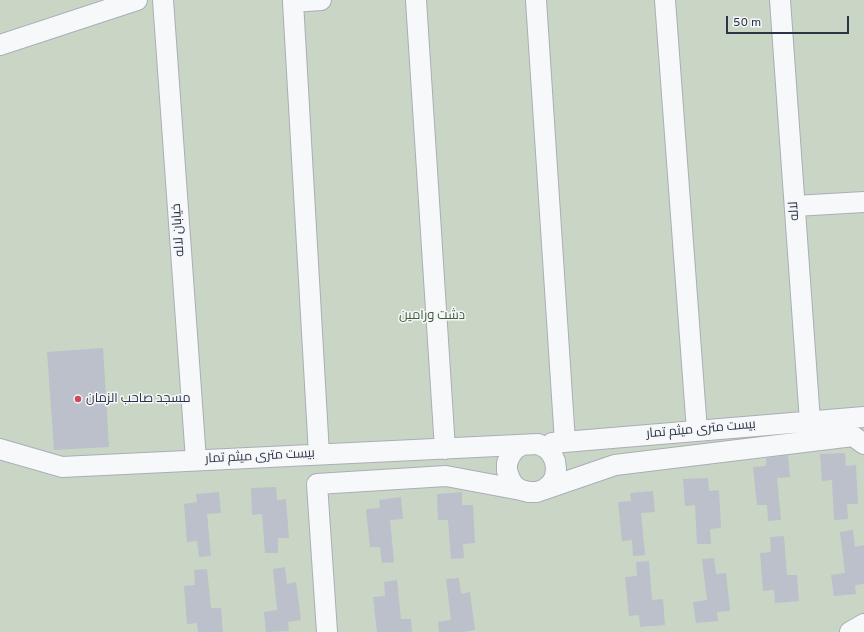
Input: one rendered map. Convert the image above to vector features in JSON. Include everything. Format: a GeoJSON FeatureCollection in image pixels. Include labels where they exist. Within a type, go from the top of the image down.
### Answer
{"type":"FeatureCollection","features":[{"type":"Feature","properties":{"kind":"street"},"geometry":{"type":"LineString","coordinates":[[0,45],[137,0]]}},
{"type":"Feature","properties":{"kind":"street","name":"خیابان لاله"},"geometry":{"type":"LineString","coordinates":[[162,0],[196,460]]}},
{"type":"Feature","properties":{"kind":"street"},"geometry":{"type":"LineString","coordinates":[[320,454],[293,2],[321,0]]}},
{"type":"Feature","properties":{"kind":"street"},"geometry":{"type":"LineString","coordinates":[[416,0],[445,449]]}},
{"type":"Feature","properties":{"kind":"street"},"geometry":{"type":"LineString","coordinates":[[536,0],[565,442]]}},
{"type":"Feature","properties":{"kind":"street"},"geometry":{"type":"LineString","coordinates":[[665,0],[697,431]]}},
{"type":"Feature","properties":{"kind":"street","name":"لاله"},"geometry":{"type":"LineString","coordinates":[[780,0],[810,421]]}},
{"type":"Feature","properties":{"kind":"street"},"geometry":{"type":"LineString","coordinates":[[795,206],[864,202]]}},
{"type":"Feature","properties":{"kind":"street","name":"بیست متری میثم تمار"},"geometry":{"type":"LineString","coordinates":[[0,449],[62,466],[445,449],[565,442],[864,416]]}},
{"type":"Feature","properties":{"kind":"street"},"geometry":{"type":"LineString","coordinates":[[327,632],[317,484],[446,476],[529,492],[537,492],[615,466],[853,436],[864,444]]}},
{"type":"Feature","properties":{"kind":"street"},"geometry":{"type":"LineString","coordinates":[[521,490],[514,486],[510,479],[507,471],[507,463],[513,452],[530,444],[546,448],[551,453],[555,461],[556,468],[553,480],[544,489]]}},
{"type":"Feature","properties":{"kind":"street"},"geometry":{"type":"LineString","coordinates":[[850,632],[864,624]]}},
{"type":"Feature","properties":{"kind":"green space","name":"دشت ورامین"},"geometry":{"type":"Polygon","coordinates":[[[0,0],[864,0],[864,632],[0,632],[0,0]]]}},
{"type":"Feature","properties":{"kind":"building","name":"مسجد صاحب الزمان"},"geometry":{"type":"Polygon","coordinates":[[[103,348],[109,447],[54,450],[47,352],[103,348]]]}},
{"type":"Feature","properties":{"kind":"building"},"geometry":{"type":"Polygon","coordinates":[[[845,453],[846,466],[856,465],[858,504],[847,504],[848,519],[834,520],[832,480],[822,481],[820,454],[845,453]]]}},
{"type":"Feature","properties":{"kind":"building"},"geometry":{"type":"Polygon","coordinates":[[[788,455],[790,477],[777,478],[781,520],[768,521],[767,505],[757,505],[753,467],[766,466],[766,458],[788,455]]]}},
{"type":"Feature","properties":{"kind":"building"},"geometry":{"type":"Polygon","coordinates":[[[708,478],[709,491],[719,490],[721,528],[710,529],[711,544],[697,544],[695,505],[685,506],[683,479],[708,478]]]}},
{"type":"Feature","properties":{"kind":"building"},"geometry":{"type":"Polygon","coordinates":[[[276,487],[277,500],[286,499],[289,538],[278,538],[278,553],[265,553],[262,514],[252,515],[251,488],[276,487]]]}},
{"type":"Feature","properties":{"kind":"building"},"geometry":{"type":"Polygon","coordinates":[[[653,491],[655,512],[641,513],[645,555],[633,556],[632,540],[622,541],[618,502],[631,501],[630,493],[653,491]]]}},
{"type":"Feature","properties":{"kind":"building"},"geometry":{"type":"Polygon","coordinates":[[[219,492],[221,513],[207,514],[211,556],[199,557],[197,541],[187,542],[184,504],[197,502],[196,494],[219,492]]]}},
{"type":"Feature","properties":{"kind":"building"},"geometry":{"type":"Polygon","coordinates":[[[462,492],[462,505],[473,505],[475,543],[463,544],[464,558],[451,559],[448,520],[438,520],[437,494],[462,492]]]}},
{"type":"Feature","properties":{"kind":"building"},"geometry":{"type":"Polygon","coordinates":[[[401,497],[403,519],[390,520],[394,562],[382,563],[380,547],[370,547],[366,509],[380,508],[379,500],[401,497]]]}},
{"type":"Feature","properties":{"kind":"building"},"geometry":{"type":"Polygon","coordinates":[[[853,530],[855,547],[864,545],[864,584],[855,585],[856,594],[834,596],[831,575],[845,573],[840,532],[853,530]]]}},
{"type":"Feature","properties":{"kind":"building"},"geometry":{"type":"Polygon","coordinates":[[[784,536],[787,575],[797,575],[799,601],[775,603],[774,590],[763,591],[760,553],[771,552],[770,537],[784,536]]]}},
{"type":"Feature","properties":{"kind":"building"},"geometry":{"type":"Polygon","coordinates":[[[714,558],[716,574],[726,573],[730,611],[717,612],[718,621],[696,623],[693,602],[707,600],[702,559],[714,558]]]}},
{"type":"Feature","properties":{"kind":"building"},"geometry":{"type":"Polygon","coordinates":[[[649,561],[652,600],[663,599],[665,625],[640,627],[639,615],[629,616],[625,577],[637,576],[636,562],[649,561]]]}},
{"type":"Feature","properties":{"kind":"building"},"geometry":{"type":"Polygon","coordinates":[[[285,567],[287,584],[296,582],[301,620],[288,622],[289,631],[266,632],[264,612],[277,610],[273,569],[285,567]]]}},
{"type":"Feature","properties":{"kind":"building"},"geometry":{"type":"Polygon","coordinates":[[[207,569],[211,608],[221,608],[223,632],[198,632],[197,623],[187,624],[184,586],[195,585],[194,570],[207,569]]]}},
{"type":"Feature","properties":{"kind":"building"},"geometry":{"type":"Polygon","coordinates":[[[459,578],[461,594],[470,592],[475,630],[463,632],[439,632],[438,622],[451,620],[446,579],[459,578]]]}},
{"type":"Feature","properties":{"kind":"building"},"geometry":{"type":"Polygon","coordinates":[[[397,580],[401,619],[411,619],[412,632],[377,632],[373,597],[385,596],[384,582],[397,580]]]}},
{"type":"Feature","properties":{"kind":"place","name":"مسجد صاحب الزمان"},"geometry":{"type":"Point","coordinates":[78,399]}}]}
